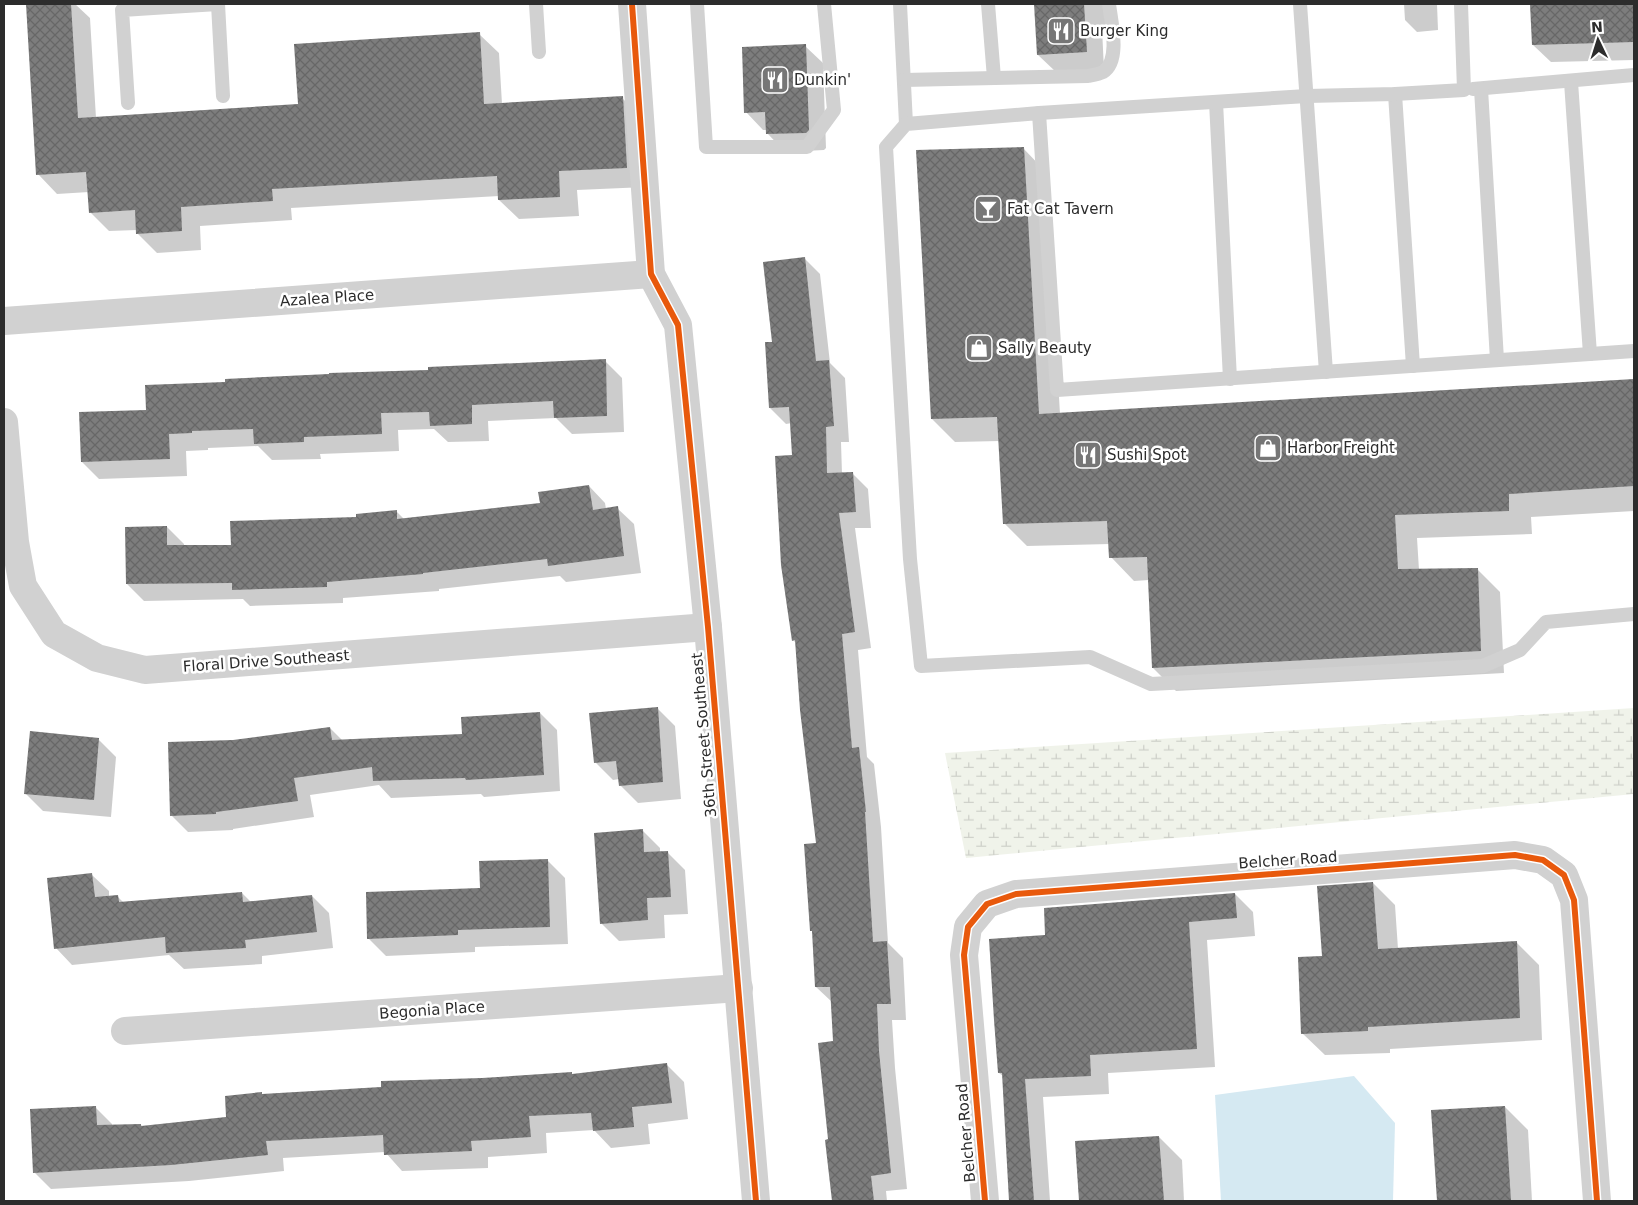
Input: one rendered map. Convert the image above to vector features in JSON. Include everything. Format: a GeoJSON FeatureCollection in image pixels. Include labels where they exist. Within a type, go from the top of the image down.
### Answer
{"type":"FeatureCollection","features":[{"type":"Feature","properties":{"kind":"street"},"geometry":{"type":"LineString","coordinates":[[632,4],[651,274]]}},
{"type":"Feature","properties":{"kind":"street","name":"Azalea Place"},"geometry":{"type":"LineString","coordinates":[[4,322],[651,274]]}},
{"type":"Feature","properties":{"kind":"street","name":"36th Street Southeast"},"geometry":{"type":"LineString","coordinates":[[651,274],[678,325],[708,627],[756,1201]]}},
{"type":"Feature","properties":{"kind":"street","name":"Floral Drive Southeast"},"geometry":{"type":"LineString","coordinates":[[4,422],[15,542],[23,586],[54,634],[98,658],[145,670],[708,627]]}},
{"type":"Feature","properties":{"kind":"street","name":"Belcher Road"},"geometry":{"type":"LineString","coordinates":[[984,1201],[964,955],[968,927],[987,904],[1016,894],[1515,855],[1543,860],[1564,875],[1574,900],[1597,1201]]}},
{"type":"Feature","properties":{"kind":"street","name":"Begonia Place"},"geometry":{"type":"LineString","coordinates":[[125,1031],[739,988]]}},
{"type":"Feature","properties":{"kind":"lane"},"geometry":{"type":"LineString","coordinates":[[128,103],[122,10],[169,5],[220,4],[223,96]]}},
{"type":"Feature","properties":{"kind":"lane"},"geometry":{"type":"LineString","coordinates":[[536,4],[539,52]]}},
{"type":"Feature","properties":{"kind":"lane"},"geometry":{"type":"LineString","coordinates":[[697,4],[706,147],[807,147],[834,110],[824,4]]}},
{"type":"Feature","properties":{"kind":"lane"},"geometry":{"type":"LineString","coordinates":[[900,4],[906,124],[886,147],[910,559],[922,666],[1090,657],[1151,684],[1483,666],[1520,650],[1546,622],[1634,614]]}},
{"type":"Feature","properties":{"kind":"lane"},"geometry":{"type":"LineString","coordinates":[[988,4],[994,78]]}},
{"type":"Feature","properties":{"kind":"lane"},"geometry":{"type":"LineString","coordinates":[[904,80],[1088,76],[1104,71],[1112,58],[1114,48],[1109,4]]}},
{"type":"Feature","properties":{"kind":"lane"},"geometry":{"type":"LineString","coordinates":[[1300,4],[1326,372]]}},
{"type":"Feature","properties":{"kind":"lane"},"geometry":{"type":"LineString","coordinates":[[1461,4],[1464,90]]}},
{"type":"Feature","properties":{"kind":"lane"},"geometry":{"type":"LineString","coordinates":[[906,124],[1039,113],[1307,96],[1481,89],[1634,75]]}},
{"type":"Feature","properties":{"kind":"lane"},"geometry":{"type":"LineString","coordinates":[[1571,82],[1590,354]]}},
{"type":"Feature","properties":{"kind":"lane"},"geometry":{"type":"LineString","coordinates":[[1481,89],[1497,360]]}},
{"type":"Feature","properties":{"kind":"lane"},"geometry":{"type":"LineString","coordinates":[[1394,94],[1413,366]]}},
{"type":"Feature","properties":{"kind":"lane"},"geometry":{"type":"LineString","coordinates":[[1216,102],[1230,379]]}},
{"type":"Feature","properties":{"kind":"lane"},"geometry":{"type":"LineString","coordinates":[[1039,113],[1057,390],[1634,351]]}},
{"type":"Feature","properties":{"kind":"green space"},"geometry":{"type":"Polygon","coordinates":[[[1634,708],[1634,794],[966,858],[945,753],[1634,708]]]}},
{"type":"Feature","properties":{"kind":"water"},"geometry":{"type":"Polygon","coordinates":[[[1354,1076],[1395,1123],[1393,1201],[1221,1201],[1215,1095],[1354,1076]]]}},
{"type":"Feature","properties":{"kind":"building"},"geometry":{"type":"Polygon","coordinates":[[[26,4],[71,4],[78,118],[298,104],[294,44],[480,32],[484,104],[623,96],[627,168],[559,171],[560,197],[498,200],[497,176],[272,189],[273,201],[181,207],[182,231],[136,234],[135,210],[89,213],[86,172],[36,175],[26,4]]]}},
{"type":"Feature","properties":{"kind":"building","name":"Burger King"},"geometry":{"type":"Polygon","coordinates":[[[1034,4],[1084,4],[1087,52],[1037,55],[1034,4]]]}},
{"type":"Feature","properties":{"kind":"building"},"geometry":{"type":"Polygon","coordinates":[[[1530,4],[1634,4],[1634,42],[1532,45],[1530,4]]]}},
{"type":"Feature","properties":{"kind":"building","name":"Dunkin'"},"geometry":{"type":"Polygon","coordinates":[[[806,44],[809,130],[806,133],[766,134],[765,112],[744,113],[742,47],[806,44]]]}},
{"type":"Feature","properties":{"kind":"building"},"geometry":{"type":"Polygon","coordinates":[[[1024,147],[1039,414],[1634,379],[1634,486],[1509,494],[1509,511],[1395,515],[1398,569],[1478,568],[1481,651],[1152,668],[1147,557],[1109,558],[1107,521],[1003,524],[997,417],[931,419],[916,150],[1024,147]]]}},
{"type":"Feature","properties":{"kind":"building"},"geometry":{"type":"Polygon","coordinates":[[[805,257],[816,361],[829,360],[834,426],[826,427],[827,473],[853,472],[856,512],[839,513],[855,632],[842,634],[852,748],[859,747],[866,812],[873,942],[887,941],[891,1004],[877,1004],[879,1051],[891,1173],[871,1176],[874,1201],[832,1201],[825,1140],[828,1139],[818,1043],[833,1041],[830,987],[815,987],[804,844],[816,843],[800,710],[795,640],[792,641],[781,565],[775,456],[792,455],[789,407],[769,408],[765,342],[772,342],[763,262],[805,257]]]}},
{"type":"Feature","properties":{"kind":"building"},"geometry":{"type":"Polygon","coordinates":[[[606,359],[607,416],[554,418],[553,401],[472,405],[472,424],[430,426],[429,412],[381,413],[382,434],[304,437],[304,442],[254,444],[253,429],[192,431],[192,433],[169,434],[170,459],[81,462],[79,412],[146,410],[145,385],[225,382],[225,379],[329,373],[428,370],[428,367],[606,359]]]}},
{"type":"Feature","properties":{"kind":"building"},"geometry":{"type":"Polygon","coordinates":[[[589,485],[593,510],[618,506],[624,556],[548,566],[547,559],[423,574],[327,582],[327,587],[232,590],[232,583],[126,584],[125,527],[167,526],[167,545],[231,545],[230,521],[356,517],[356,514],[397,510],[397,519],[540,503],[538,492],[589,485]]]}},
{"type":"Feature","properties":{"kind":"building"},"geometry":{"type":"Polygon","coordinates":[[[658,707],[663,782],[619,786],[616,761],[594,763],[589,713],[658,707]]]}},
{"type":"Feature","properties":{"kind":"building"},"geometry":{"type":"Polygon","coordinates":[[[540,712],[544,775],[466,780],[465,778],[373,781],[372,767],[294,778],[298,801],[216,812],[216,814],[170,816],[168,742],[233,740],[330,727],[332,740],[462,734],[461,717],[540,712]]]}},
{"type":"Feature","properties":{"kind":"building"},"geometry":{"type":"Polygon","coordinates":[[[30,731],[99,738],[94,800],[24,794],[30,731]]]}},
{"type":"Feature","properties":{"kind":"building"},"geometry":{"type":"Polygon","coordinates":[[[643,829],[644,852],[668,851],[671,897],[647,898],[648,920],[600,924],[594,833],[643,829]]]}},
{"type":"Feature","properties":{"kind":"building"},"geometry":{"type":"Polygon","coordinates":[[[548,859],[550,927],[458,930],[458,935],[367,939],[366,892],[480,888],[479,861],[548,859]]]}},
{"type":"Feature","properties":{"kind":"building"},"geometry":{"type":"Polygon","coordinates":[[[92,873],[95,897],[118,895],[119,902],[242,892],[243,902],[312,895],[317,932],[245,940],[246,948],[166,953],[165,937],[54,949],[47,878],[92,873]]]}},
{"type":"Feature","properties":{"kind":"building"},"geometry":{"type":"Polygon","coordinates":[[[1373,882],[1378,949],[1517,941],[1520,1018],[1368,1027],[1368,1031],[1301,1034],[1298,957],[1322,956],[1317,886],[1373,882]]]}},
{"type":"Feature","properties":{"kind":"building"},"geometry":{"type":"Polygon","coordinates":[[[1235,893],[1237,918],[1189,922],[1197,1049],[1090,1055],[1091,1076],[1025,1079],[1034,1201],[1009,1201],[1002,1073],[998,1073],[989,939],[1045,935],[1044,908],[1235,893]]]}},
{"type":"Feature","properties":{"kind":"building"},"geometry":{"type":"Polygon","coordinates":[[[667,1063],[672,1103],[632,1107],[634,1127],[593,1131],[591,1113],[529,1116],[531,1137],[471,1141],[472,1151],[384,1155],[383,1135],[266,1141],[268,1155],[171,1165],[33,1173],[30,1109],[96,1106],[97,1125],[141,1124],[141,1126],[226,1117],[225,1096],[262,1092],[262,1094],[381,1087],[381,1081],[482,1078],[572,1072],[572,1074],[667,1063]]]}},
{"type":"Feature","properties":{"kind":"building"},"geometry":{"type":"Polygon","coordinates":[[[1505,1106],[1511,1201],[1437,1201],[1431,1110],[1505,1106]]]}},
{"type":"Feature","properties":{"kind":"building"},"geometry":{"type":"Polygon","coordinates":[[[1159,1136],[1164,1201],[1079,1201],[1075,1141],[1159,1136]]]}},
{"type":"Feature","properties":{"kind":"cycle path"},"geometry":{"type":"LineString","coordinates":[[632,4],[651,274],[678,325],[708,627],[756,1201]]}},
{"type":"Feature","properties":{"kind":"cycle path"},"geometry":{"type":"LineString","coordinates":[[985,1201],[964,955],[968,927],[987,904],[1016,894],[1515,855],[1543,860],[1564,875],[1574,900],[1597,1201]]}},
{"type":"Feature","properties":{"kind":"place","name":"Burger King"},"geometry":{"type":"Point","coordinates":[1061,31]}},
{"type":"Feature","properties":{"kind":"place","name":"Dunkin'"},"geometry":{"type":"Point","coordinates":[775,80]}},
{"type":"Feature","properties":{"kind":"place","name":"Fat Cat Tavern"},"geometry":{"type":"Point","coordinates":[988,209]}},
{"type":"Feature","properties":{"kind":"place","name":"Sally Beauty"},"geometry":{"type":"Point","coordinates":[979,348]}},
{"type":"Feature","properties":{"kind":"place","name":"Harbor Freight"},"geometry":{"type":"Point","coordinates":[1268,448]}},
{"type":"Feature","properties":{"kind":"place","name":"Sushi Spot"},"geometry":{"type":"Point","coordinates":[1088,455]}}]}
